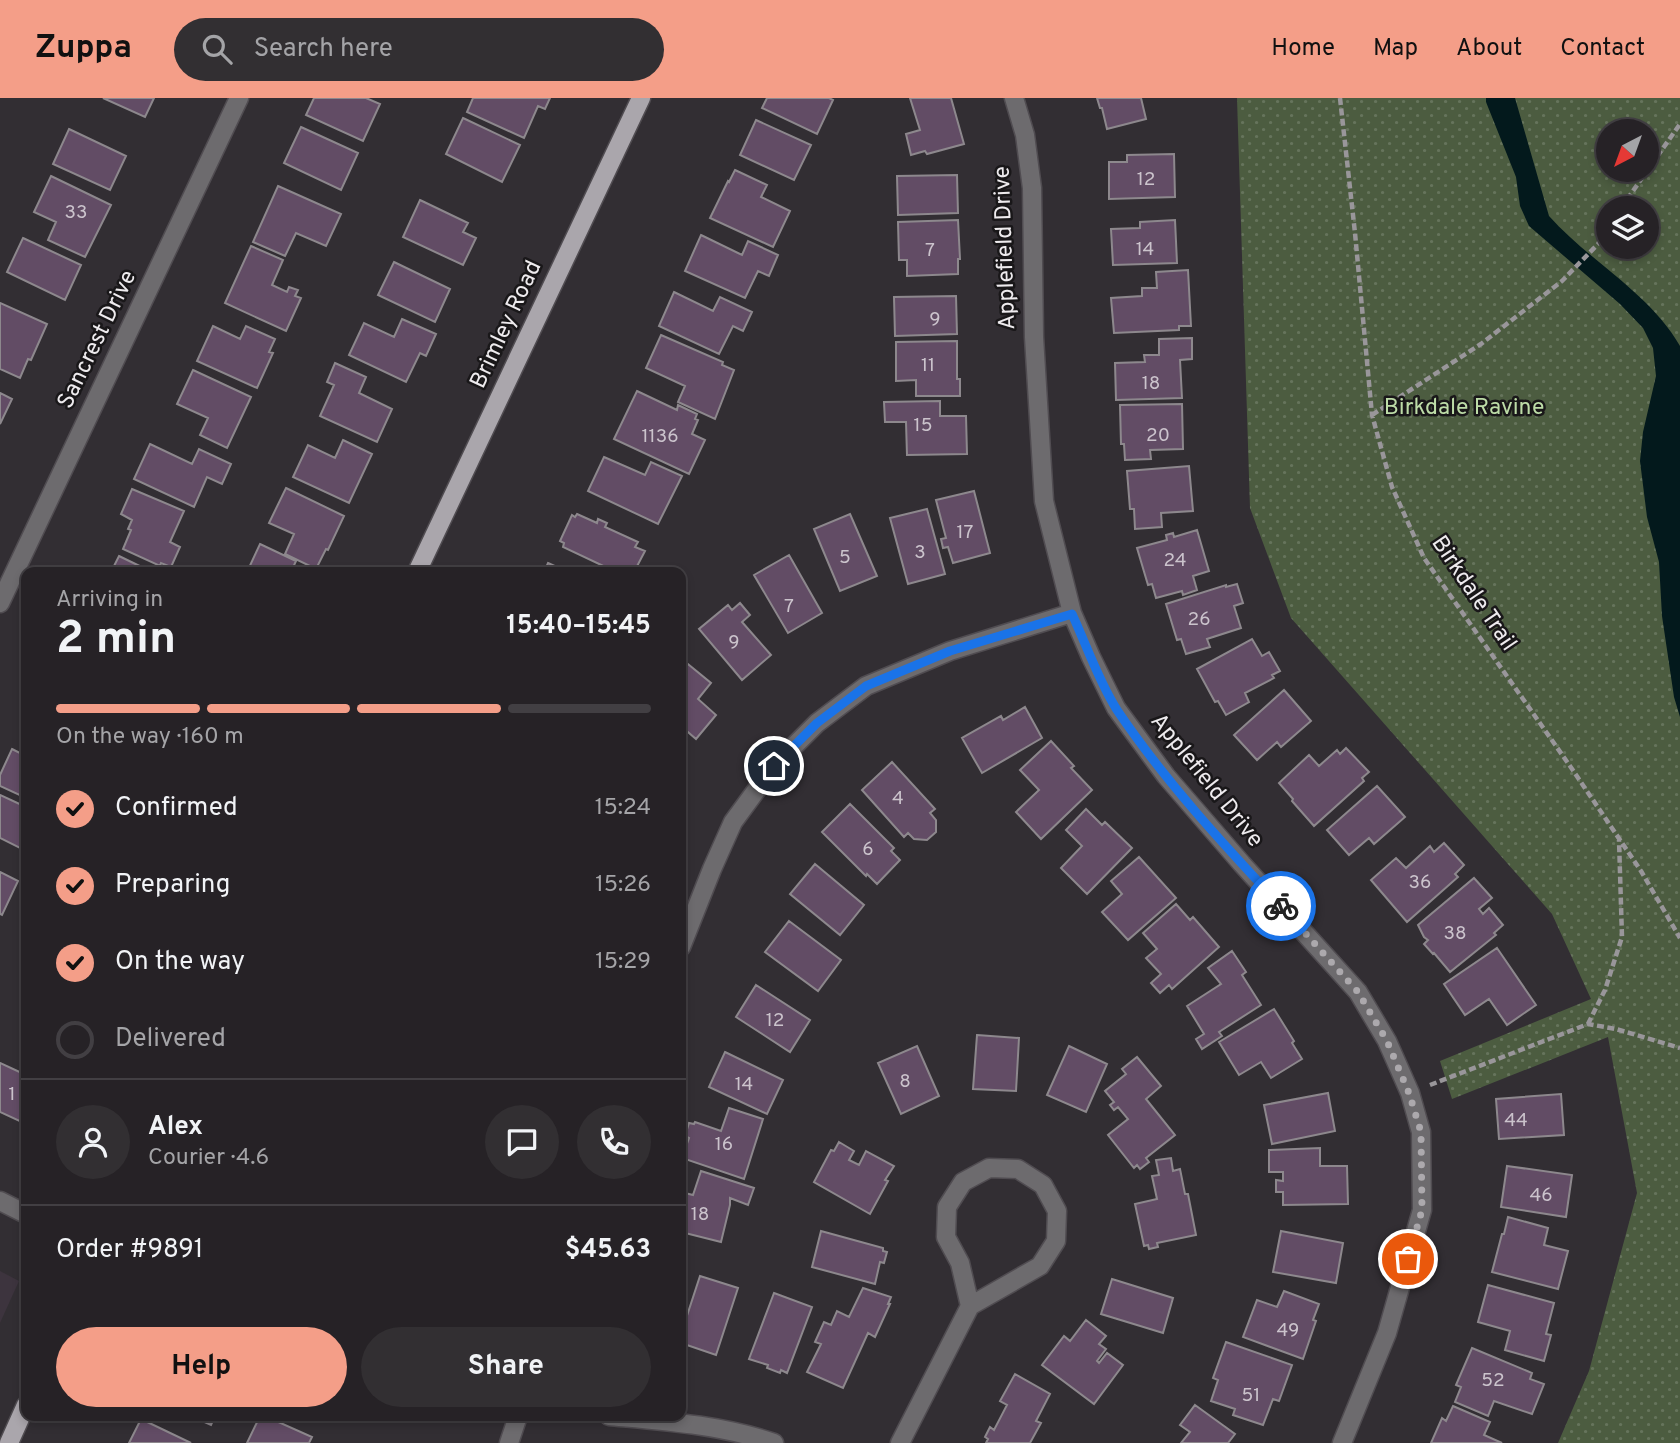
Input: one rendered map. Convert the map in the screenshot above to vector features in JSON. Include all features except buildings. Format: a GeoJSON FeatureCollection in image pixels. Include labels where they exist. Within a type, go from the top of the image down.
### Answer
{"type":"FeatureCollection","features":[{"type":"Feature","properties":{"kind":"main road","name":"Brimley Road"},"geometry":{"type":"LineString","coordinates":[[419,567],[641,98]]}},
{"type":"Feature","properties":{"kind":"main road"},"geometry":{"type":"LineString","coordinates":[[9,1443],[21,1416]]}},
{"type":"Feature","properties":{"kind":"street","name":"Sancrest Drive"},"geometry":{"type":"LineString","coordinates":[[0,603],[239,98]]}},
{"type":"Feature","properties":{"kind":"street","name":"Applefield Drive"},"geometry":{"type":"LineString","coordinates":[[1014,98],[1025,135],[1032,188],[1034,337],[1044,501],[1072,614],[1116,708],[1166,776],[1358,992],[1387,1041],[1409,1093],[1421,1132],[1422,1210],[1387,1333],[1342,1443]]}},
{"type":"Feature","properties":{"kind":"street"},"geometry":{"type":"LineString","coordinates":[[686,934],[733,822],[774,766],[817,723],[866,686],[950,651],[1072,614]]}},
{"type":"Feature","properties":{"kind":"street"},"geometry":{"type":"LineString","coordinates":[[900,1443],[970,1306],[1040,1266],[1056,1241],[1057,1211],[1043,1185],[1018,1170],[989,1168],[963,1182],[947,1207],[946,1237],[960,1263],[970,1306]]}},
{"type":"Feature","properties":{"kind":"street"},"geometry":{"type":"LineString","coordinates":[[0,1201],[21,1212]]}},
{"type":"Feature","properties":{"kind":"street"},"geometry":{"type":"LineString","coordinates":[[509,1443],[516,1421]]}},
{"type":"Feature","properties":{"kind":"street"},"geometry":{"type":"LineString","coordinates":[[668,1421],[761,1438],[774,1443]]}},
{"type":"Feature","properties":{"kind":"path","name":"Birkdale Trail"},"geometry":{"type":"LineString","coordinates":[[1340,98],[1356,233],[1372,415],[1392,487],[1424,558],[1641,871],[1680,938]]}},
{"type":"Feature","properties":{"kind":"path"},"geometry":{"type":"LineString","coordinates":[[1629,196],[1680,124]]}},
{"type":"Feature","properties":{"kind":"path"},"geometry":{"type":"LineString","coordinates":[[1372,415],[1481,344],[1562,281],[1596,246]]}},
{"type":"Feature","properties":{"kind":"path"},"geometry":{"type":"LineString","coordinates":[[1588,1024],[1605,990],[1622,937],[1619,840]]}},
{"type":"Feature","properties":{"kind":"path"},"geometry":{"type":"LineString","coordinates":[[1409,1093],[1588,1024],[1616,1029],[1680,1048]]}},
{"type":"Feature","properties":{"kind":"shaded area"},"geometry":{"type":"Polygon","coordinates":[[[0,1271],[19,1281],[0,1323],[0,1271]]]}},
{"type":"Feature","properties":{"kind":"green space","name":"Birkdale Ravine"},"geometry":{"type":"Polygon","coordinates":[[[1237,98],[1680,98],[1680,1443],[1558,1443],[1589,1371],[1637,1193],[1608,1037],[1452,1099],[1440,1061],[1591,999],[1552,914],[1291,618],[1250,508],[1237,98]]]}},
{"type":"Feature","properties":{"kind":"water"},"geometry":{"type":"Polygon","coordinates":[[[1486,98],[1515,98],[1549,216],[1636,293],[1667,327],[1680,346],[1680,717],[1674,697],[1662,616],[1659,562],[1647,517],[1640,461],[1643,432],[1656,376],[1653,348],[1643,328],[1620,304],[1529,226],[1520,206],[1516,177],[1486,98]]]}},
{"type":"Feature","properties":{"kind":"way so far"},"geometry":{"type":"LineString","coordinates":[[1281,906],[1358,992],[1387,1041],[1409,1093],[1421,1132],[1422,1210],[1408,1259]]}},
{"type":"Feature","properties":{"kind":"route"},"geometry":{"type":"LineString","coordinates":[[774,766],[817,723],[866,686],[950,651],[1072,614],[1116,708],[1166,776],[1281,906]]}}]}
